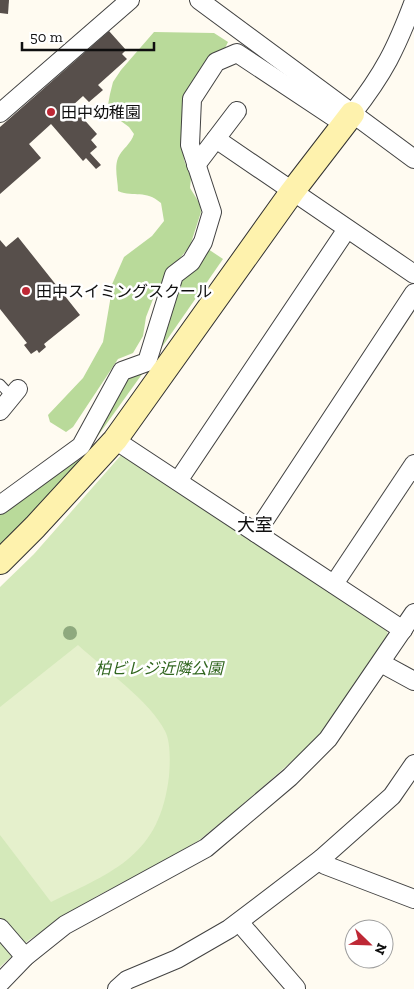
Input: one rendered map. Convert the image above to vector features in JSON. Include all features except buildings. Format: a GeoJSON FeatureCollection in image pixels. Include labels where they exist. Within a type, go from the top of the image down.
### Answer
{"type":"FeatureCollection","features":[{"type":"Feature","properties":{"kind":"street"},"geometry":{"type":"LineString","coordinates":[[0,113],[130,0]]}},
{"type":"Feature","properties":{"kind":"street"},"geometry":{"type":"LineString","coordinates":[[199,0],[348,119]]}},
{"type":"Feature","properties":{"kind":"street"},"geometry":{"type":"LineString","coordinates":[[0,505],[115,440],[155,367],[292,192],[389,63],[404,31],[414,1]]}},
{"type":"Feature","properties":{"kind":"street"},"geometry":{"type":"LineString","coordinates":[[155,367],[174,275],[191,262],[203,242],[212,212],[190,145],[192,99],[216,62],[238,54],[414,159]]}},
{"type":"Feature","properties":{"kind":"street"},"geometry":{"type":"LineString","coordinates":[[196,165],[237,111]]}},
{"type":"Feature","properties":{"kind":"street"},"geometry":{"type":"LineString","coordinates":[[216,139],[414,274]]}},
{"type":"Feature","properties":{"kind":"street"},"geometry":{"type":"LineString","coordinates":[[178,481],[347,229]]}},
{"type":"Feature","properties":{"kind":"street"},"geometry":{"type":"LineString","coordinates":[[256,533],[414,293]]}},
{"type":"Feature","properties":{"kind":"street"},"geometry":{"type":"LineString","coordinates":[[0,562],[89,453],[122,371],[155,367]]}},
{"type":"Feature","properties":{"kind":"street"},"geometry":{"type":"LineString","coordinates":[[0,411],[15,393]]}},
{"type":"Feature","properties":{"kind":"street"},"geometry":{"type":"LineString","coordinates":[[115,440],[403,630]]}},
{"type":"Feature","properties":{"kind":"street"},"geometry":{"type":"LineString","coordinates":[[334,584],[414,464]]}},
{"type":"Feature","properties":{"kind":"street"},"geometry":{"type":"LineString","coordinates":[[0,983],[25,957],[65,925],[206,848],[290,777],[328,739],[414,613]]}},
{"type":"Feature","properties":{"kind":"street"},"geometry":{"type":"LineString","coordinates":[[380,662],[414,682]]}},
{"type":"Feature","properties":{"kind":"street"},"geometry":{"type":"LineString","coordinates":[[117,989],[127,980],[177,959],[239,922],[321,859],[392,796],[414,764]]}},
{"type":"Feature","properties":{"kind":"street"},"geometry":{"type":"LineString","coordinates":[[321,859],[325,865],[414,899]]}},
{"type":"Feature","properties":{"kind":"street"},"geometry":{"type":"LineString","coordinates":[[239,922],[296,988],[294,989]]}},
{"type":"Feature","properties":{"kind":"street"},"geometry":{"type":"LineString","coordinates":[[0,928],[25,957]]}},
{"type":"Feature","properties":{"kind":"lane"},"geometry":{"type":"LineString","coordinates":[[0,384],[15,393]]}},
{"type":"Feature","properties":{"kind":"green space"},"geometry":{"type":"Polygon","coordinates":[[[154,32],[214,33],[228,42],[223,52],[185,101],[182,127],[184,160],[191,178],[190,188],[200,204],[201,212],[190,246],[166,275],[155,294],[146,317],[143,336],[133,353],[118,359],[73,427],[66,432],[50,422],[48,415],[83,378],[103,342],[110,301],[110,289],[124,257],[152,236],[164,221],[161,203],[155,199],[150,196],[118,191],[116,170],[118,158],[134,134],[129,127],[110,113],[108,105],[113,82],[154,32]]]}},
{"type":"Feature","properties":{"kind":"green space"},"geometry":{"type":"Polygon","coordinates":[[[205,247],[223,259],[155,357],[178,278],[205,247]]]}},
{"type":"Feature","properties":{"kind":"green space"},"geometry":{"type":"Polygon","coordinates":[[[145,370],[92,444],[125,374],[145,370]]]}},
{"type":"Feature","properties":{"kind":"green space","name":"柏ビレジ近隣公園"},"geometry":{"type":"Polygon","coordinates":[[[122,454],[387,630],[388,637],[341,708],[315,741],[234,812],[198,841],[148,870],[97,896],[29,940],[0,967],[0,587],[34,554],[122,454]]]}},
{"type":"Feature","properties":{"kind":"green space"},"geometry":{"type":"Polygon","coordinates":[[[73,457],[79,461],[61,485],[0,545],[0,509],[73,457]]]}},
{"type":"Feature","properties":{"kind":"green space"},"geometry":{"type":"Polygon","coordinates":[[[78,645],[138,697],[158,720],[165,731],[168,741],[169,776],[164,803],[156,825],[145,842],[131,857],[95,880],[51,902],[0,835],[0,707],[78,645]]]}},
{"type":"Feature","properties":{"kind":"place","name":"田中幼稚園"},"geometry":{"type":"Point","coordinates":[51,112]}},
{"type":"Feature","properties":{"kind":"place","name":"田中スイミングスクール"},"geometry":{"type":"Point","coordinates":[26,291]}},
{"type":"Feature","properties":{"kind":"district","name":"大室"},"geometry":{"type":"Point","coordinates":[255,525]}}]}
